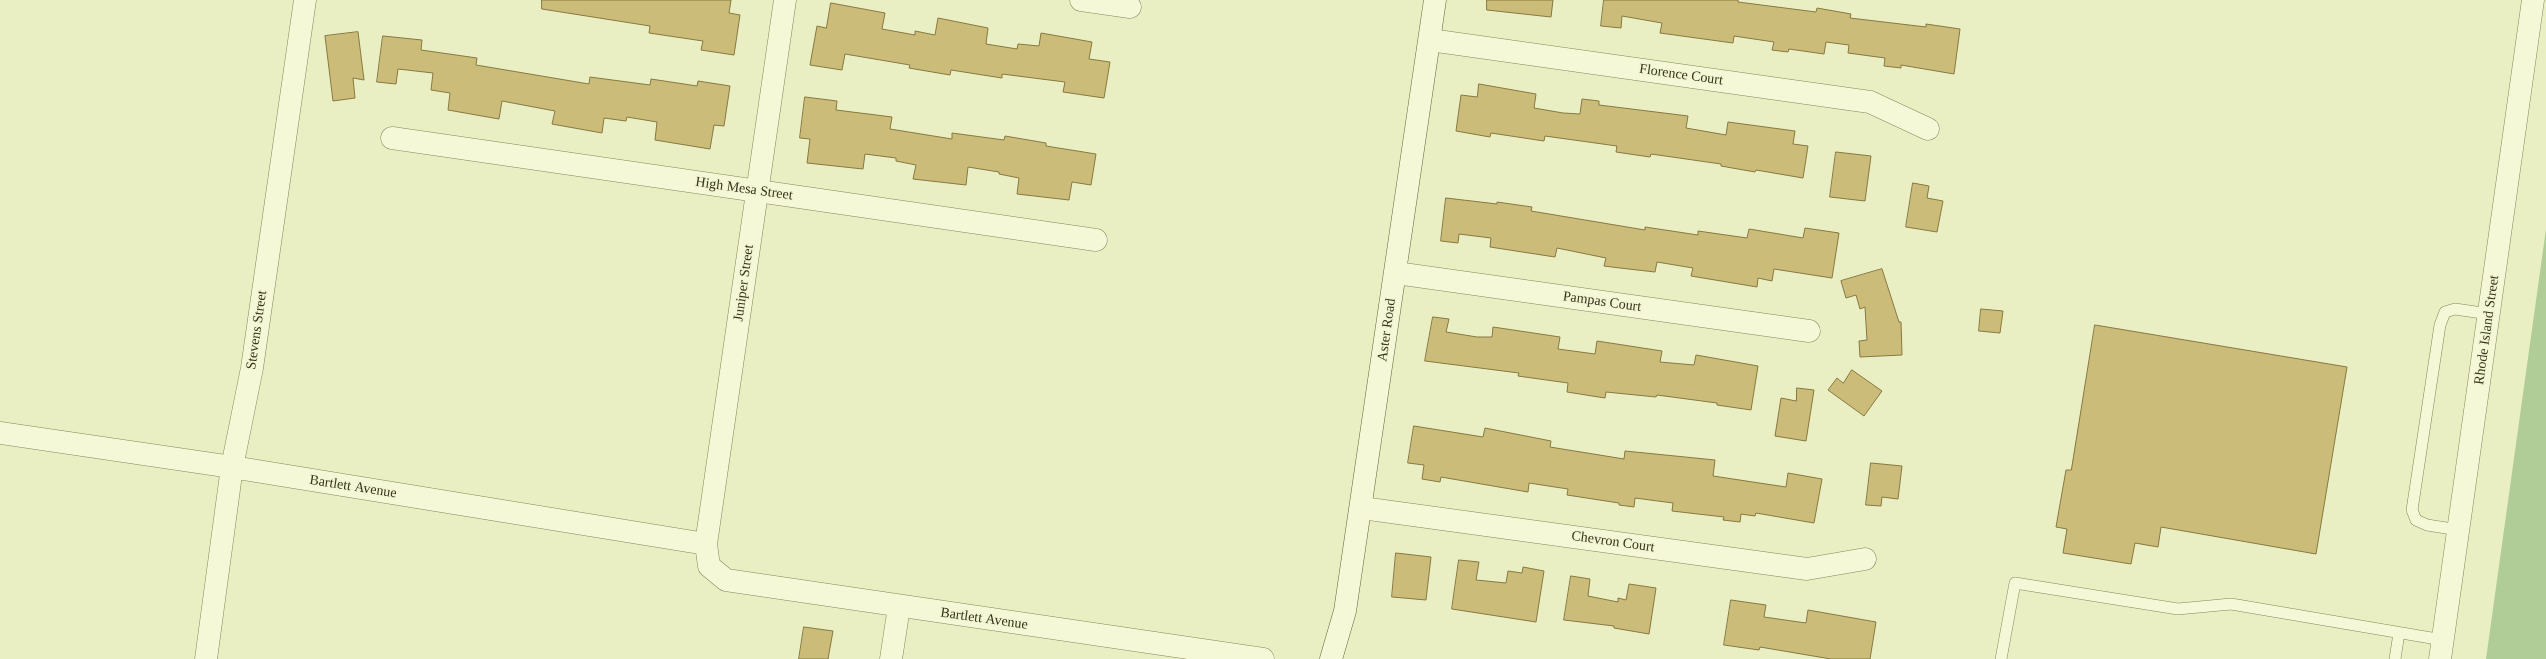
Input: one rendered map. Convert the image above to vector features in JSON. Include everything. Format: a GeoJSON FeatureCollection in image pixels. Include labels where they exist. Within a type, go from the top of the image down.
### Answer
{"type":"FeatureCollection","features":[{"type":"Feature","properties":{"kind":"street","name":"Stevens Street"},"geometry":{"type":"LineString","coordinates":[[206,659],[232,468],[252,368],[305,0]]}},
{"type":"Feature","properties":{"kind":"street","name":"Juniper Street"},"geometry":{"type":"LineString","coordinates":[[709,566],[706,544],[785,0]]}},
{"type":"Feature","properties":{"kind":"street"},"geometry":{"type":"LineString","coordinates":[[1081,0],[1130,7]]}},
{"type":"Feature","properties":{"kind":"street","name":"Aster Road"},"geometry":{"type":"LineString","coordinates":[[1331,659],[1345,611],[1362,508],[1436,0]]}},
{"type":"Feature","properties":{"kind":"street","name":"Rhode Island Street"},"geometry":{"type":"LineString","coordinates":[[2442,650],[2533,0]]}},
{"type":"Feature","properties":{"kind":"street","name":"Florence Court"},"geometry":{"type":"LineString","coordinates":[[1430,40],[1870,102],[1928,128]]}},
{"type":"Feature","properties":{"kind":"street","name":"High Mesa Street"},"geometry":{"type":"LineString","coordinates":[[392,138],[1096,240]]}},
{"type":"Feature","properties":{"kind":"street","name":"Pampas Court"},"geometry":{"type":"LineString","coordinates":[[1396,273],[1809,331]]}},
{"type":"Feature","properties":{"kind":"street","name":"Bartlett Avenue"},"geometry":{"type":"LineString","coordinates":[[0,433],[232,468],[706,544]]}},
{"type":"Feature","properties":{"kind":"street","name":"Chevron Court"},"geometry":{"type":"LineString","coordinates":[[1362,508],[1807,569],[1865,559]]}},
{"type":"Feature","properties":{"kind":"street","name":"Bartlett Avenue"},"geometry":{"type":"LineString","coordinates":[[709,566],[726,580],[899,607],[1263,659]]}},
{"type":"Feature","properties":{"kind":"street"},"geometry":{"type":"LineString","coordinates":[[891,659],[899,607]]}},
{"type":"Feature","properties":{"kind":"lane"},"geometry":{"type":"LineString","coordinates":[[2459,530],[2427,525],[2416,520],[2412,510],[2440,325],[2445,312],[2455,309],[2489,314]]}},
{"type":"Feature","properties":{"kind":"lane"},"geometry":{"type":"LineString","coordinates":[[2001,659],[2015,583],[2178,609],[2231,604],[2399,633],[2442,650]]}},
{"type":"Feature","properties":{"kind":"lane"},"geometry":{"type":"LineString","coordinates":[[2395,659],[2399,633]]}},
{"type":"Feature","properties":{"kind":"green space"},"geometry":{"type":"Polygon","coordinates":[[[2546,229],[2546,659],[2486,659],[2546,229]]]}},
{"type":"Feature","properties":{"kind":"building"},"geometry":{"type":"Polygon","coordinates":[[[542,0],[731,0],[729,13],[740,15],[734,55],[701,50],[703,41],[649,33],[650,26],[542,9],[542,0]]]}},
{"type":"Feature","properties":{"kind":"building"},"geometry":{"type":"Polygon","coordinates":[[[1487,0],[1553,0],[1551,17],[1487,10],[1487,0]]]}},
{"type":"Feature","properties":{"kind":"building"},"geometry":{"type":"Polygon","coordinates":[[[1604,0],[1738,0],[1738,2],[1816,12],[1817,8],[1851,14],[1850,18],[1926,27],[1926,24],[1960,29],[1954,74],[1901,65],[1901,68],[1884,66],[1885,58],[1848,53],[1849,45],[1826,42],[1824,54],[1789,49],[1788,52],[1772,50],[1774,42],[1734,36],[1733,43],[1660,33],[1662,23],[1622,16],[1621,28],[1601,26],[1604,0]]]}},
{"type":"Feature","properties":{"kind":"building"},"geometry":{"type":"Polygon","coordinates":[[[831,3],[885,13],[882,29],[915,35],[915,31],[935,35],[938,18],[988,28],[986,44],[1017,49],[1018,44],[1039,46],[1041,33],[1092,42],[1089,59],[1110,62],[1104,98],[1063,92],[1065,82],[1002,74],[1002,78],[951,70],[950,75],[909,68],[910,65],[845,54],[842,70],[810,65],[817,26],[826,28],[831,3]]]}},
{"type":"Feature","properties":{"kind":"building"},"geometry":{"type":"Polygon","coordinates":[[[358,32],[364,80],[353,78],[355,98],[333,101],[325,36],[358,32]]]}},
{"type":"Feature","properties":{"kind":"building"},"geometry":{"type":"Polygon","coordinates":[[[383,36],[422,40],[421,50],[477,58],[476,65],[589,84],[590,77],[650,85],[651,79],[697,86],[698,81],[730,86],[724,126],[714,125],[710,149],[655,140],[657,122],[627,117],[626,121],[604,118],[602,133],[552,124],[555,111],[502,101],[499,119],[448,110],[450,93],[431,90],[433,73],[398,69],[396,84],[377,82],[383,36]]]}},
{"type":"Feature","properties":{"kind":"building"},"geometry":{"type":"Polygon","coordinates":[[[1479,84],[1536,94],[1534,108],[1563,113],[1580,114],[1582,99],[1599,101],[1599,105],[1688,116],[1686,128],[1726,135],[1728,122],[1795,131],[1793,144],[1808,146],[1803,178],[1756,170],[1755,172],[1721,166],[1721,164],[1651,154],[1650,157],[1616,152],[1617,146],[1545,136],[1544,141],[1491,133],[1490,137],[1456,131],[1461,95],[1477,97],[1479,84]]]}},
{"type":"Feature","properties":{"kind":"building"},"geometry":{"type":"Polygon","coordinates":[[[805,97],[837,101],[836,110],[892,117],[890,129],[952,139],[952,133],[1004,140],[1005,136],[1046,143],[1046,146],[1096,154],[1091,185],[1072,182],[1069,200],[1017,194],[1019,178],[999,174],[999,172],[968,167],[966,185],[913,179],[916,165],[896,161],[896,158],[865,154],[863,169],[807,163],[810,139],[800,138],[805,97]]]}},
{"type":"Feature","properties":{"kind":"building"},"geometry":{"type":"Polygon","coordinates":[[[1836,152],[1871,156],[1865,201],[1830,197],[1836,152]]]}},
{"type":"Feature","properties":{"kind":"building"},"geometry":{"type":"Polygon","coordinates":[[[1913,183],[1929,186],[1927,198],[1943,201],[1937,232],[1906,227],[1913,183]]]}},
{"type":"Feature","properties":{"kind":"building"},"geometry":{"type":"Polygon","coordinates":[[[1446,198],[1497,204],[1497,202],[1532,207],[1531,211],[1645,230],[1645,227],[1698,235],[1698,231],[1747,238],[1749,229],[1803,238],[1805,228],[1839,233],[1832,278],[1774,269],[1772,281],[1758,278],[1757,287],[1691,276],[1693,268],[1657,262],[1655,272],[1604,266],[1606,258],[1557,248],[1555,257],[1490,247],[1491,238],[1459,234],[1458,243],[1441,241],[1446,198]]]}},
{"type":"Feature","properties":{"kind":"building"},"geometry":{"type":"Polygon","coordinates":[[[1882,269],[1899,322],[1901,322],[1902,355],[1860,357],[1859,341],[1867,340],[1865,307],[1860,309],[1856,295],[1846,298],[1841,281],[1882,269]]]}},
{"type":"Feature","properties":{"kind":"building"},"geometry":{"type":"Polygon","coordinates":[[[1981,309],[2003,311],[2000,333],[1979,331],[1981,309]]]}},
{"type":"Feature","properties":{"kind":"building"},"geometry":{"type":"Polygon","coordinates":[[[1433,317],[1449,319],[1446,332],[1477,337],[1492,337],[1493,327],[1560,337],[1558,349],[1595,354],[1597,341],[1662,351],[1660,362],[1694,365],[1696,355],[1758,366],[1751,410],[1717,405],[1717,403],[1657,395],[1656,397],[1606,392],[1605,398],[1567,392],[1568,383],[1518,376],[1519,373],[1425,361],[1433,317]]]}},
{"type":"Feature","properties":{"kind":"building"},"geometry":{"type":"Polygon","coordinates":[[[2095,325],[2347,367],[2316,554],[2161,527],[2158,547],[2135,543],[2131,564],[2063,553],[2067,529],[2056,527],[2066,470],[2071,470],[2095,325]]]}},
{"type":"Feature","properties":{"kind":"building"},"geometry":{"type":"Polygon","coordinates":[[[1852,370],[1882,391],[1864,416],[1828,390],[1837,378],[1843,383],[1852,370]]]}},
{"type":"Feature","properties":{"kind":"building"},"geometry":{"type":"Polygon","coordinates":[[[1797,388],[1814,390],[1806,441],[1775,436],[1781,398],[1796,401],[1797,388]]]}},
{"type":"Feature","properties":{"kind":"building"},"geometry":{"type":"Polygon","coordinates":[[[1414,426],[1483,437],[1485,428],[1551,441],[1550,447],[1624,459],[1625,451],[1715,460],[1713,476],[1786,487],[1788,473],[1822,479],[1814,523],[1756,513],[1755,516],[1741,514],[1740,522],[1723,520],[1724,517],[1672,511],[1673,503],[1635,498],[1634,507],[1619,505],[1619,503],[1567,495],[1568,489],[1529,483],[1528,492],[1441,477],[1440,482],[1422,479],[1424,465],[1408,463],[1414,426]]]}},
{"type":"Feature","properties":{"kind":"building"},"geometry":{"type":"Polygon","coordinates":[[[1871,463],[1902,466],[1898,499],[1882,497],[1881,506],[1866,505],[1871,463]]]}},
{"type":"Feature","properties":{"kind":"building"},"geometry":{"type":"Polygon","coordinates":[[[1396,553],[1431,557],[1426,600],[1392,597],[1396,553]]]}},
{"type":"Feature","properties":{"kind":"building"},"geometry":{"type":"Polygon","coordinates":[[[1459,560],[1479,562],[1476,580],[1506,583],[1508,571],[1522,573],[1523,567],[1544,571],[1536,622],[1452,609],[1459,560]]]}},
{"type":"Feature","properties":{"kind":"building"},"geometry":{"type":"Polygon","coordinates":[[[1571,576],[1590,579],[1588,596],[1618,602],[1618,598],[1626,600],[1629,584],[1656,588],[1649,634],[1614,628],[1614,626],[1564,620],[1571,576]]]}},
{"type":"Feature","properties":{"kind":"building"},"geometry":{"type":"Polygon","coordinates":[[[1731,600],[1766,605],[1764,617],[1806,623],[1808,610],[1876,622],[1870,659],[1831,659],[1760,647],[1759,650],[1724,645],[1731,600]]]}},
{"type":"Feature","properties":{"kind":"building"},"geometry":{"type":"Polygon","coordinates":[[[804,627],[833,631],[828,659],[799,659],[804,627]]]}}]}
